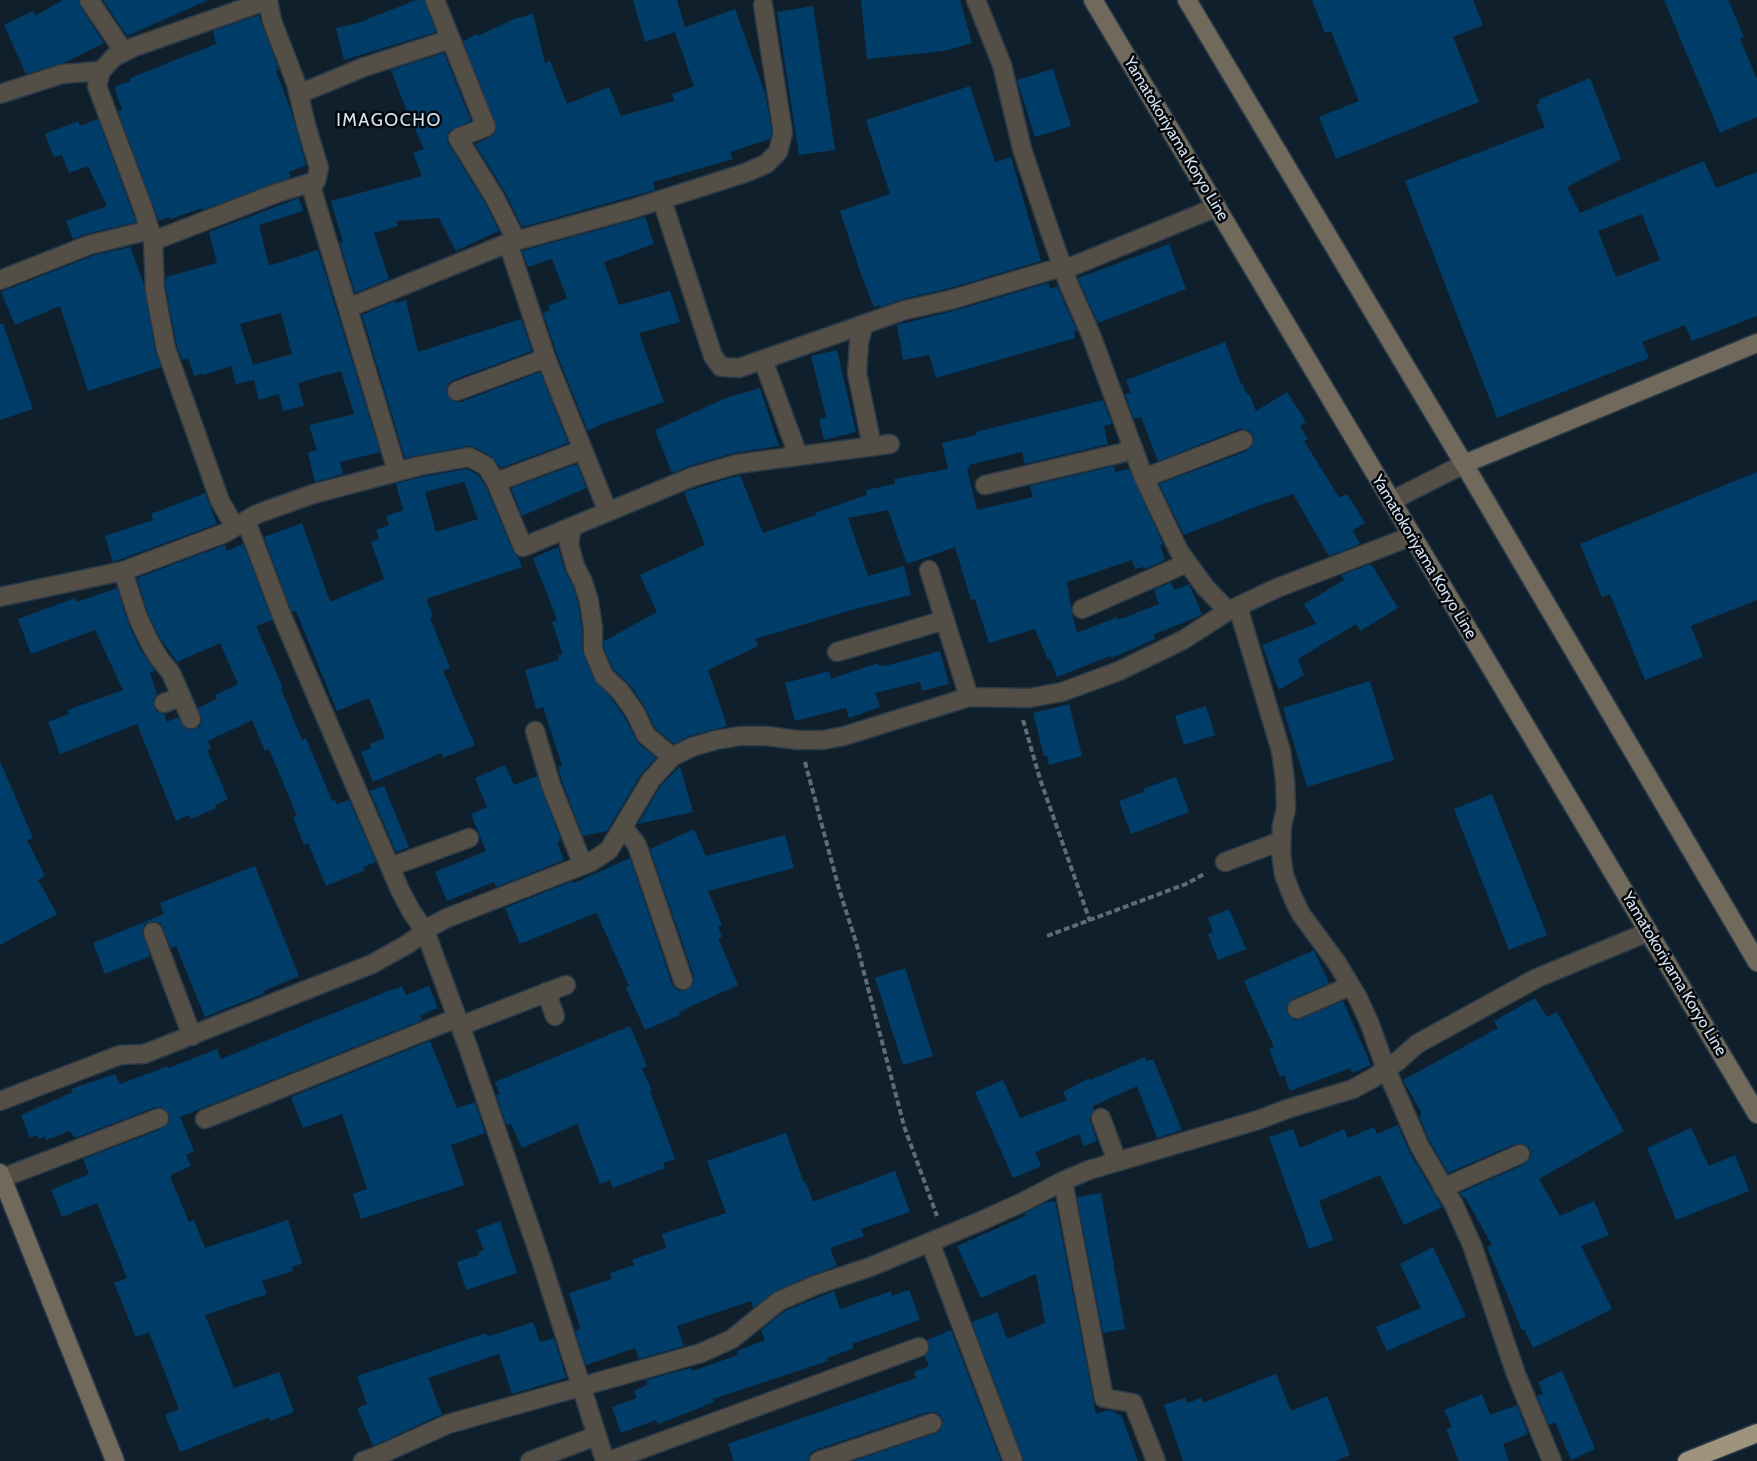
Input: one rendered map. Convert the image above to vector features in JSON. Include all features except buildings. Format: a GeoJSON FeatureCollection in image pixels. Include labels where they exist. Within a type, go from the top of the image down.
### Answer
{"type":"FeatureCollection","features":[{"type":"Feature","properties":{"kind":"highway"},"geometry":{"type":"LineString","coordinates":[[1687,1461],[1757,1433]]}},
{"type":"Feature","properties":{"kind":"main road","name":"Yamatokoriyama Koryo Line"},"geometry":{"type":"LineString","coordinates":[[1093,0],[1757,1114]]}},
{"type":"Feature","properties":{"kind":"main road"},"geometry":{"type":"LineString","coordinates":[[1188,0],[1757,962]]}},
{"type":"Feature","properties":{"kind":"main road"},"geometry":{"type":"LineString","coordinates":[[1464,464],[1757,343]]}},
{"type":"Feature","properties":{"kind":"main road"},"geometry":{"type":"LineString","coordinates":[[1,1175],[115,1461]]}},
{"type":"Feature","properties":{"kind":"street"},"geometry":{"type":"LineString","coordinates":[[89,0],[124,52]]}},
{"type":"Feature","properties":{"kind":"street"},"geometry":{"type":"LineString","coordinates":[[0,280],[89,245],[152,236],[316,181],[319,168],[296,83],[272,21],[268,0],[134,47],[114,57],[101,70],[98,86],[152,236],[155,290],[166,349],[220,501],[240,524],[390,867],[411,911],[425,931],[459,1022],[541,1260],[596,1436],[607,1461],[919,1347]]}},
{"type":"Feature","properties":{"kind":"street"},"geometry":{"type":"LineString","coordinates":[[435,0],[486,127],[458,138],[495,198],[512,242],[546,358],[608,512]]}},
{"type":"Feature","properties":{"kind":"street"},"geometry":{"type":"LineString","coordinates":[[976,0],[1002,65],[1022,148],[1063,268],[1091,335],[1144,478],[1187,563],[1233,609],[1281,751],[1286,809],[1281,841],[1284,875],[1293,898],[1301,914],[1337,963],[1369,1022],[1386,1069],[1420,1147],[1454,1205],[1472,1245],[1516,1374],[1552,1461]]}},
{"type":"Feature","properties":{"kind":"street"},"geometry":{"type":"LineString","coordinates":[[348,308],[512,242],[662,200],[766,164],[778,152],[783,133],[763,5]]}},
{"type":"Feature","properties":{"kind":"street"},"geometry":{"type":"LineString","coordinates":[[299,94],[364,67],[451,39]]}},
{"type":"Feature","properties":{"kind":"street"},"geometry":{"type":"LineString","coordinates":[[0,94],[62,74],[101,70]]}},
{"type":"Feature","properties":{"kind":"street"},"geometry":{"type":"LineString","coordinates":[[310,183],[397,471]]}},
{"type":"Feature","properties":{"kind":"street"},"geometry":{"type":"LineString","coordinates":[[662,200],[713,356],[721,367],[739,368],[905,310],[1073,266],[1217,207]]}},
{"type":"Feature","properties":{"kind":"street"},"geometry":{"type":"LineString","coordinates":[[0,597],[123,571],[225,533],[275,506],[397,471],[469,457],[486,466],[496,482],[523,547],[692,477],[737,464],[881,445],[857,373],[859,342],[864,324]]}},
{"type":"Feature","properties":{"kind":"street"},"geometry":{"type":"LineString","coordinates":[[457,391],[546,358]]}},
{"type":"Feature","properties":{"kind":"street"},"geometry":{"type":"LineString","coordinates":[[763,360],[798,455]]}},
{"type":"Feature","properties":{"kind":"street"},"geometry":{"type":"LineString","coordinates":[[1144,478],[1243,440]]}},
{"type":"Feature","properties":{"kind":"street"},"geometry":{"type":"LineString","coordinates":[[496,482],[582,450]]}},
{"type":"Feature","properties":{"kind":"street"},"geometry":{"type":"LineString","coordinates":[[985,485],[1134,450]]}},
{"type":"Feature","properties":{"kind":"street"},"geometry":{"type":"LineString","coordinates":[[1391,501],[1464,464]]}},
{"type":"Feature","properties":{"kind":"street"},"geometry":{"type":"LineString","coordinates":[[572,527],[569,544],[589,601],[593,650],[604,676],[620,691],[635,712],[646,735],[672,757]]}},
{"type":"Feature","properties":{"kind":"street"},"geometry":{"type":"LineString","coordinates":[[0,1101],[120,1055],[144,1054],[372,964],[447,918],[591,862],[609,850],[651,780],[672,757],[692,747],[732,737],[767,736],[823,740],[844,736],[969,697],[1029,698],[1062,692],[1119,671],[1183,640],[1233,609],[1276,588],[1412,536]]}},
{"type":"Feature","properties":{"kind":"street"},"geometry":{"type":"LineString","coordinates":[[1082,609],[1187,563]]}},
{"type":"Feature","properties":{"kind":"street"},"geometry":{"type":"LineString","coordinates":[[929,570],[969,697]]}},
{"type":"Feature","properties":{"kind":"street"},"geometry":{"type":"LineString","coordinates":[[123,571],[138,618],[150,643],[171,673],[172,700],[191,719]]}},
{"type":"Feature","properties":{"kind":"street"},"geometry":{"type":"LineString","coordinates":[[837,652],[945,620]]}},
{"type":"Feature","properties":{"kind":"street"},"geometry":{"type":"LineString","coordinates":[[535,731],[551,785],[584,865]]}},
{"type":"Feature","properties":{"kind":"street"},"geometry":{"type":"LineString","coordinates":[[623,827],[637,845],[683,980]]}},
{"type":"Feature","properties":{"kind":"street"},"geometry":{"type":"LineString","coordinates":[[390,867],[469,838]]}},
{"type":"Feature","properties":{"kind":"street"},"geometry":{"type":"LineString","coordinates":[[1225,862],[1281,841]]}},
{"type":"Feature","properties":{"kind":"street"},"geometry":{"type":"LineString","coordinates":[[153,932],[192,1036]]}},
{"type":"Feature","properties":{"kind":"street"},"geometry":{"type":"LineString","coordinates":[[363,1461],[448,1424],[701,1353],[732,1339],[779,1301],[937,1239],[1023,1202],[1089,1170],[1353,1089],[1398,1061],[1417,1044],[1537,978],[1648,932]]}},
{"type":"Feature","properties":{"kind":"street"},"geometry":{"type":"LineString","coordinates":[[205,1119],[459,1022],[566,985]]}},
{"type":"Feature","properties":{"kind":"street"},"geometry":{"type":"LineString","coordinates":[[1296,1009],[1350,986]]}},
{"type":"Feature","properties":{"kind":"street"},"geometry":{"type":"LineString","coordinates":[[546,992],[555,1016]]}},
{"type":"Feature","properties":{"kind":"street"},"geometry":{"type":"LineString","coordinates":[[1,1175],[159,1118]]}},
{"type":"Feature","properties":{"kind":"street"},"geometry":{"type":"LineString","coordinates":[[1101,1118],[1117,1161]]}},
{"type":"Feature","properties":{"kind":"street"},"geometry":{"type":"LineString","coordinates":[[1443,1188],[1520,1154]]}},
{"type":"Feature","properties":{"kind":"street"},"geometry":{"type":"LineString","coordinates":[[1063,1181],[1104,1398],[1133,1403],[1156,1461]]}},
{"type":"Feature","properties":{"kind":"street"},"geometry":{"type":"LineString","coordinates":[[937,1239],[1013,1461]]}},
{"type":"Feature","properties":{"kind":"street"},"geometry":{"type":"LineString","coordinates":[[819,1461],[932,1423]]}},
{"type":"Feature","properties":{"kind":"street"},"geometry":{"type":"LineString","coordinates":[[530,1461],[596,1436]]}},
{"type":"Feature","properties":{"kind":"path"},"geometry":{"type":"LineString","coordinates":[[1021,698],[1022,717],[1040,778],[1090,921]]}},
{"type":"Feature","properties":{"kind":"path"},"geometry":{"type":"LineString","coordinates":[[798,740],[937,1239]]}},
{"type":"Feature","properties":{"kind":"path"},"geometry":{"type":"LineString","coordinates":[[1047,936],[1186,884],[1225,862]]}},
{"type":"Feature","properties":{"kind":"district","name":"IMAGOCHO"},"geometry":{"type":"Point","coordinates":[389,121]}}]}
